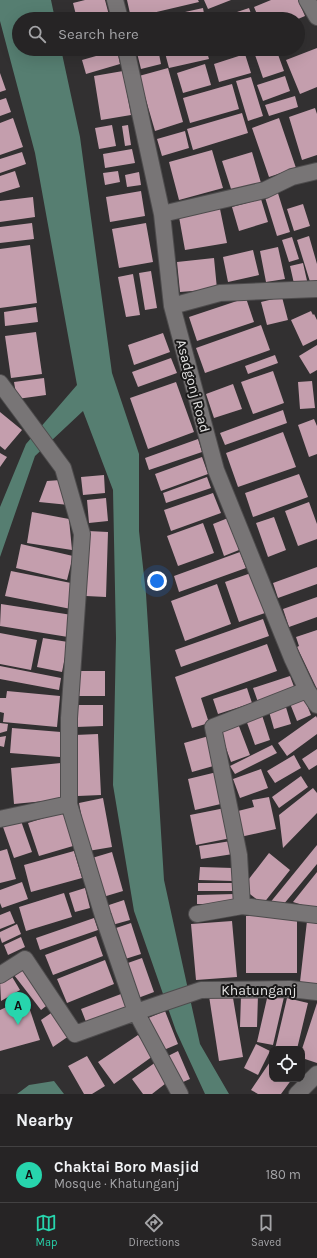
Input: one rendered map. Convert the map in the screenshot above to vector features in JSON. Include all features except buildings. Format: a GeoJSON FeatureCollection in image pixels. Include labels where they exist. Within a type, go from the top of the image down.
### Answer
{"type":"FeatureCollection","features":[{"type":"Feature","properties":{"kind":"street"},"geometry":{"type":"LineString","coordinates":[[116,0],[119,12]]}},
{"type":"Feature","properties":{"kind":"street"},"geometry":{"type":"LineString","coordinates":[[307,0],[317,17]]}},
{"type":"Feature","properties":{"kind":"street","name":"Asadgonj Road"},"geometry":{"type":"LineString","coordinates":[[128,56],[162,214],[172,306],[216,470],[289,651],[307,690],[317,705]]}},
{"type":"Feature","properties":{"kind":"street"},"geometry":{"type":"LineString","coordinates":[[162,214],[265,190],[292,177],[317,171]]}},
{"type":"Feature","properties":{"kind":"street"},"geometry":{"type":"LineString","coordinates":[[172,306],[220,293],[317,289]]}},
{"type":"Feature","properties":{"kind":"street"},"geometry":{"type":"LineString","coordinates":[[0,383],[63,468],[82,534],[69,718],[69,804],[103,916],[180,1094]]}},
{"type":"Feature","properties":{"kind":"street"},"geometry":{"type":"LineString","coordinates":[[242,906],[239,855],[213,727],[307,690]]}},
{"type":"Feature","properties":{"kind":"street"},"geometry":{"type":"LineString","coordinates":[[0,819],[69,804]]}},
{"type":"Feature","properties":{"kind":"street"},"geometry":{"type":"LineString","coordinates":[[197,914],[242,906],[317,915]]}},
{"type":"Feature","properties":{"kind":"street","name":"Khatunganj"},"geometry":{"type":"LineString","coordinates":[[0,975],[25,959],[75,1034],[201,990],[290,989],[317,992]]}},
{"type":"Feature","properties":{"kind":"street"},"geometry":{"type":"LineString","coordinates":[[297,1094],[317,1074]]}},
{"type":"Feature","properties":{"kind":"shaded area"},"geometry":{"type":"Polygon","coordinates":[[[0,0],[51,0],[54,12],[12,12],[12,56],[63,56],[80,137],[112,373],[139,454],[139,531],[146,594],[164,880],[200,1044],[229,1094],[205,1094],[176,1031],[134,911],[113,785],[116,638],[113,490],[83,411],[35,456],[0,557],[0,507],[26,444],[77,385],[35,153],[0,21],[0,0]]]}},
{"type":"Feature","properties":{"kind":"shaded area"},"geometry":{"type":"Polygon","coordinates":[[[54,1081],[64,1094],[17,1094],[29,1085],[54,1081]]]}},
{"type":"Feature","properties":{"kind":"place","name":"Chaktai Boro Masjid"},"geometry":{"type":"Point","coordinates":[18,1025]}}]}
